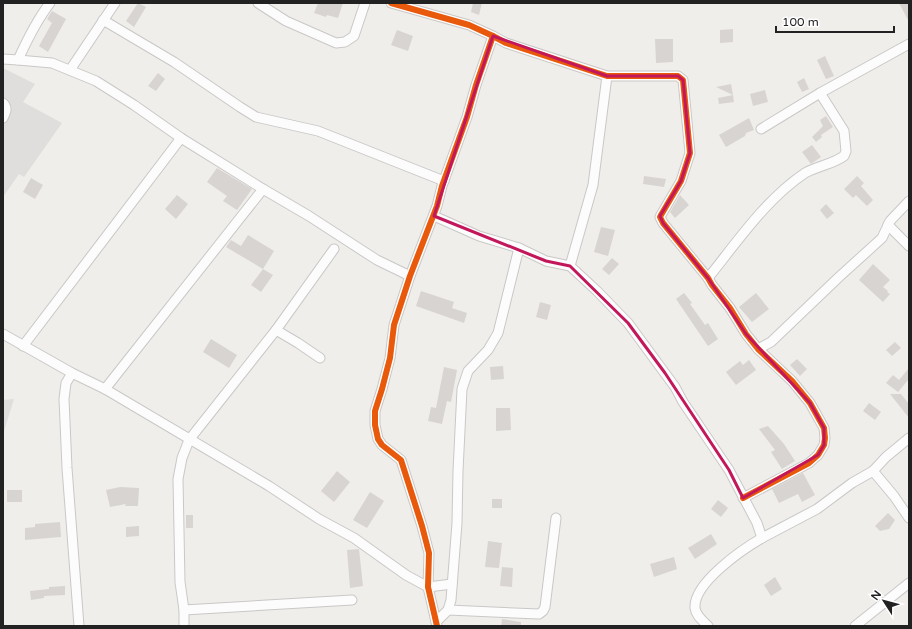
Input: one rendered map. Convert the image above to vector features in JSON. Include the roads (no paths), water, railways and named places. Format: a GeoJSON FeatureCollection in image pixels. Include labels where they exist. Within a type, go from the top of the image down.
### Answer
{"type":"FeatureCollection","features":[{"type":"Feature","properties":{"kind":"street"},"geometry":{"type":"LineString","coordinates":[[18,60],[43,12],[50,3]]}},
{"type":"Feature","properties":{"kind":"street"},"geometry":{"type":"LineString","coordinates":[[70,70],[115,3]]}},
{"type":"Feature","properties":{"kind":"street"},"geometry":{"type":"LineString","coordinates":[[258,3],[286,21],[336,43],[345,42],[354,36],[365,3]]}},
{"type":"Feature","properties":{"kind":"street"},"geometry":{"type":"LineString","coordinates":[[391,3],[469,25],[506,43],[607,76],[678,76],[682,80],[690,153],[681,181],[660,217],[671,235],[708,278],[758,349],[792,381],[810,403],[824,428],[824,446],[818,455],[808,463],[743,498]]}},
{"type":"Feature","properties":{"kind":"street"},"geometry":{"type":"LineString","coordinates":[[103,20],[174,62],[256,117],[318,131],[444,181]]}},
{"type":"Feature","properties":{"kind":"street"},"geometry":{"type":"LineString","coordinates":[[436,624],[428,587],[427,544],[401,460],[380,442],[376,435],[375,411],[390,358],[394,325],[410,276],[434,216],[444,181],[493,36]]}},
{"type":"Feature","properties":{"kind":"street"},"geometry":{"type":"LineString","coordinates":[[761,129],[820,93],[909,46]]}},
{"type":"Feature","properties":{"kind":"street"},"geometry":{"type":"LineString","coordinates":[[3,59],[52,63],[102,85],[134,105],[181,138],[263,189],[310,216],[377,260],[410,276]]}},
{"type":"Feature","properties":{"kind":"street"},"geometry":{"type":"LineString","coordinates":[[570,266],[593,185],[607,76]]}},
{"type":"Feature","properties":{"kind":"street"},"geometry":{"type":"LineString","coordinates":[[708,278],[782,190],[806,173],[844,156],[846,151],[844,131],[820,93]]}},
{"type":"Feature","properties":{"kind":"street"},"geometry":{"type":"LineString","coordinates":[[3,103],[6,107],[6,112],[3,118]]}},
{"type":"Feature","properties":{"kind":"street"},"geometry":{"type":"LineString","coordinates":[[22,346],[181,138]]}},
{"type":"Feature","properties":{"kind":"street"},"geometry":{"type":"LineString","coordinates":[[105,389],[263,189]]}},
{"type":"Feature","properties":{"kind":"street"},"geometry":{"type":"LineString","coordinates":[[758,349],[771,342],[875,245],[882,238],[896,213],[909,201]]}},
{"type":"Feature","properties":{"kind":"street"},"geometry":{"type":"LineString","coordinates":[[434,216],[479,236],[519,248],[546,261],[570,266],[597,291],[628,323],[665,372],[683,402],[729,470],[757,523],[762,538]]}},
{"type":"Feature","properties":{"kind":"street"},"geometry":{"type":"LineString","coordinates":[[888,225],[909,246]]}},
{"type":"Feature","properties":{"kind":"street"},"geometry":{"type":"LineString","coordinates":[[436,624],[448,610],[451,600],[457,523],[462,389],[468,371],[485,354],[498,333],[519,248]]}},
{"type":"Feature","properties":{"kind":"street"},"geometry":{"type":"LineString","coordinates":[[184,626],[184,610],[180,582],[178,479],[182,458],[189,440],[276,330],[334,249]]}},
{"type":"Feature","properties":{"kind":"street"},"geometry":{"type":"LineString","coordinates":[[276,330],[320,358]]}},
{"type":"Feature","properties":{"kind":"street"},"geometry":{"type":"LineString","coordinates":[[3,334],[72,373],[105,389],[269,486],[319,519],[354,538],[406,575],[428,587],[452,584]]}},
{"type":"Feature","properties":{"kind":"street"},"geometry":{"type":"LineString","coordinates":[[72,373],[66,383],[64,399],[67,468],[79,626]]}},
{"type":"Feature","properties":{"kind":"street"},"geometry":{"type":"LineString","coordinates":[[708,626],[698,616],[695,608],[697,598],[711,577],[732,558],[762,538],[817,509],[852,483],[873,471],[886,457],[909,438]]}},
{"type":"Feature","properties":{"kind":"street"},"geometry":{"type":"LineString","coordinates":[[873,471],[894,496],[909,518]]}},
{"type":"Feature","properties":{"kind":"street"},"geometry":{"type":"LineString","coordinates":[[448,610],[539,614],[543,611],[545,607],[556,518]]}},
{"type":"Feature","properties":{"kind":"street"},"geometry":{"type":"LineString","coordinates":[[855,626],[909,583]]}},
{"type":"Feature","properties":{"kind":"street"},"geometry":{"type":"LineString","coordinates":[[184,610],[352,600]]}}]}
